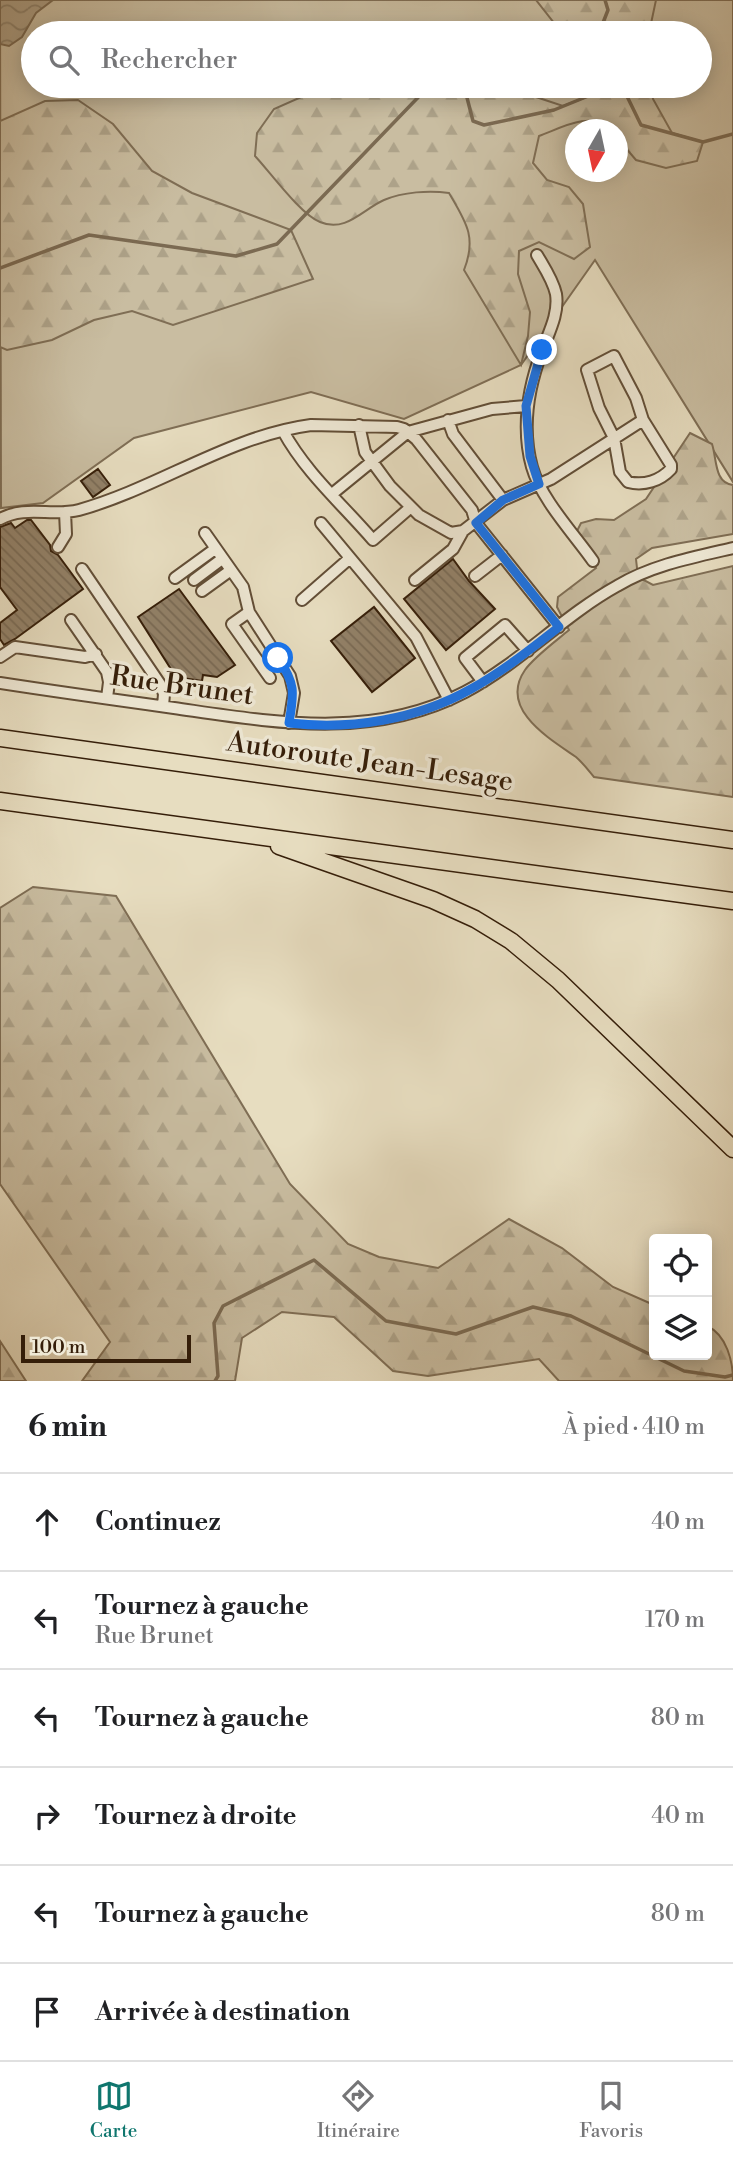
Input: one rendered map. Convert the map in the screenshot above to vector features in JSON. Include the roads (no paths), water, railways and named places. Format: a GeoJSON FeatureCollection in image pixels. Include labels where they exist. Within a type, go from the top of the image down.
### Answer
{"type":"FeatureCollection","features":[{"type":"Feature","properties":{"kind":"highway","name":"Autoroute Jean-Lesage"},"geometry":{"type":"LineString","coordinates":[[0,738],[733,838]]}},
{"type":"Feature","properties":{"kind":"highway"},"geometry":{"type":"LineString","coordinates":[[0,801],[733,901]]}},
{"type":"Feature","properties":{"kind":"highway"},"geometry":{"type":"LineString","coordinates":[[247,835],[433,900],[475,919],[511,941],[558,980],[733,1149]]}},
{"type":"Feature","properties":{"kind":"street"},"geometry":{"type":"LineString","coordinates":[[537,255],[554,288],[556,303],[552,327],[534,372],[526,406],[530,456],[539,484],[593,561]]}},
{"type":"Feature","properties":{"kind":"street"},"geometry":{"type":"LineString","coordinates":[[614,356],[636,398],[643,420],[671,469],[661,478],[638,484],[624,479],[616,457],[614,438],[599,408],[587,370],[614,356]]}},
{"type":"Feature","properties":{"kind":"street"},"geometry":{"type":"LineString","coordinates":[[332,494],[408,432],[492,410],[526,406]]}},
{"type":"Feature","properties":{"kind":"street"},"geometry":{"type":"LineString","coordinates":[[448,420],[453,433],[503,500]]}},
{"type":"Feature","properties":{"kind":"street"},"geometry":{"type":"LineString","coordinates":[[415,580],[453,549],[463,531],[503,500],[551,479],[643,420]]}},
{"type":"Feature","properties":{"kind":"street"},"geometry":{"type":"LineString","coordinates":[[0,519],[23,511],[65,512],[88,507],[261,437],[283,431],[311,425],[397,427],[408,432],[472,510],[476,523],[559,627]]}},
{"type":"Feature","properties":{"kind":"street"},"geometry":{"type":"LineString","coordinates":[[359,425],[361,440],[371,461],[411,508],[445,531],[463,531]]}},
{"type":"Feature","properties":{"kind":"street"},"geometry":{"type":"LineString","coordinates":[[283,431],[301,460],[373,540],[411,508]]}},
{"type":"Feature","properties":{"kind":"street"},"geometry":{"type":"LineString","coordinates":[[58,547],[66,534],[65,512]]}},
{"type":"Feature","properties":{"kind":"street"},"geometry":{"type":"LineString","coordinates":[[321,523],[416,637],[449,700]]}},
{"type":"Feature","properties":{"kind":"street"},"geometry":{"type":"LineString","coordinates":[[205,533],[243,587],[249,612],[290,676],[293,686],[289,723]]}},
{"type":"Feature","properties":{"kind":"street","name":"Rue Brunet"},"geometry":{"type":"LineString","coordinates":[[0,683],[289,723],[338,725],[373,722],[412,713],[449,700],[483,682],[612,588],[630,579],[680,561],[733,548]]}},
{"type":"Feature","properties":{"kind":"street"},"geometry":{"type":"LineString","coordinates":[[175,579],[215,549]]}},
{"type":"Feature","properties":{"kind":"street"},"geometry":{"type":"LineString","coordinates":[[475,576],[502,555]]}},
{"type":"Feature","properties":{"kind":"street"},"geometry":{"type":"LineString","coordinates":[[302,600],[350,558]]}},
{"type":"Feature","properties":{"kind":"street"},"geometry":{"type":"LineString","coordinates":[[194,580],[222,559]]}},
{"type":"Feature","properties":{"kind":"street"},"geometry":{"type":"LineString","coordinates":[[82,569],[160,684],[163,706]]}},
{"type":"Feature","properties":{"kind":"street"},"geometry":{"type":"LineString","coordinates":[[202,591],[230,570]]}},
{"type":"Feature","properties":{"kind":"street"},"geometry":{"type":"LineString","coordinates":[[249,612],[232,624],[270,678]]}},
{"type":"Feature","properties":{"kind":"street"},"geometry":{"type":"LineString","coordinates":[[71,620],[109,677],[107,698]]}},
{"type":"Feature","properties":{"kind":"street"},"geometry":{"type":"LineString","coordinates":[[483,682],[465,658],[505,625],[528,651]]}},
{"type":"Feature","properties":{"kind":"street"},"geometry":{"type":"LineString","coordinates":[[0,656],[15,647],[85,657],[96,654]]}},
{"type":"Feature","properties":{"kind":"street"},"geometry":{"type":"LineString","coordinates":[[263,668],[278,658]]}},
{"type":"Feature","properties":{"kind":"street"},"geometry":{"type":"LineString","coordinates":[[43,689],[45,677]]}},
{"type":"Feature","properties":{"kind":"water"},"geometry":{"type":"Polygon","coordinates":[[[0,0],[53,0],[36,13],[31,21],[21,21],[21,38],[9,46],[0,44],[0,0]]]}},
{"type":"Feature","properties":{"kind":"waterway"},"geometry":{"type":"LineString","coordinates":[[604,21],[608,10],[605,0]]}},
{"type":"Feature","properties":{"kind":"waterway"},"geometry":{"type":"LineString","coordinates":[[0,268],[89,235],[236,256],[277,244],[417,98]]}},
{"type":"Feature","properties":{"kind":"waterway"},"geometry":{"type":"LineString","coordinates":[[467,98],[473,121],[484,125],[554,110],[583,98]]}},
{"type":"Feature","properties":{"kind":"waterway"},"geometry":{"type":"LineString","coordinates":[[628,98],[641,125],[703,142],[733,134]]}},
{"type":"Feature","properties":{"kind":"waterway"},"geometry":{"type":"LineString","coordinates":[[215,1381],[218,1376],[214,1323],[223,1306],[314,1260],[386,1321],[456,1334],[533,1307],[571,1316],[684,1371],[725,1377],[733,1375]]}}]}
